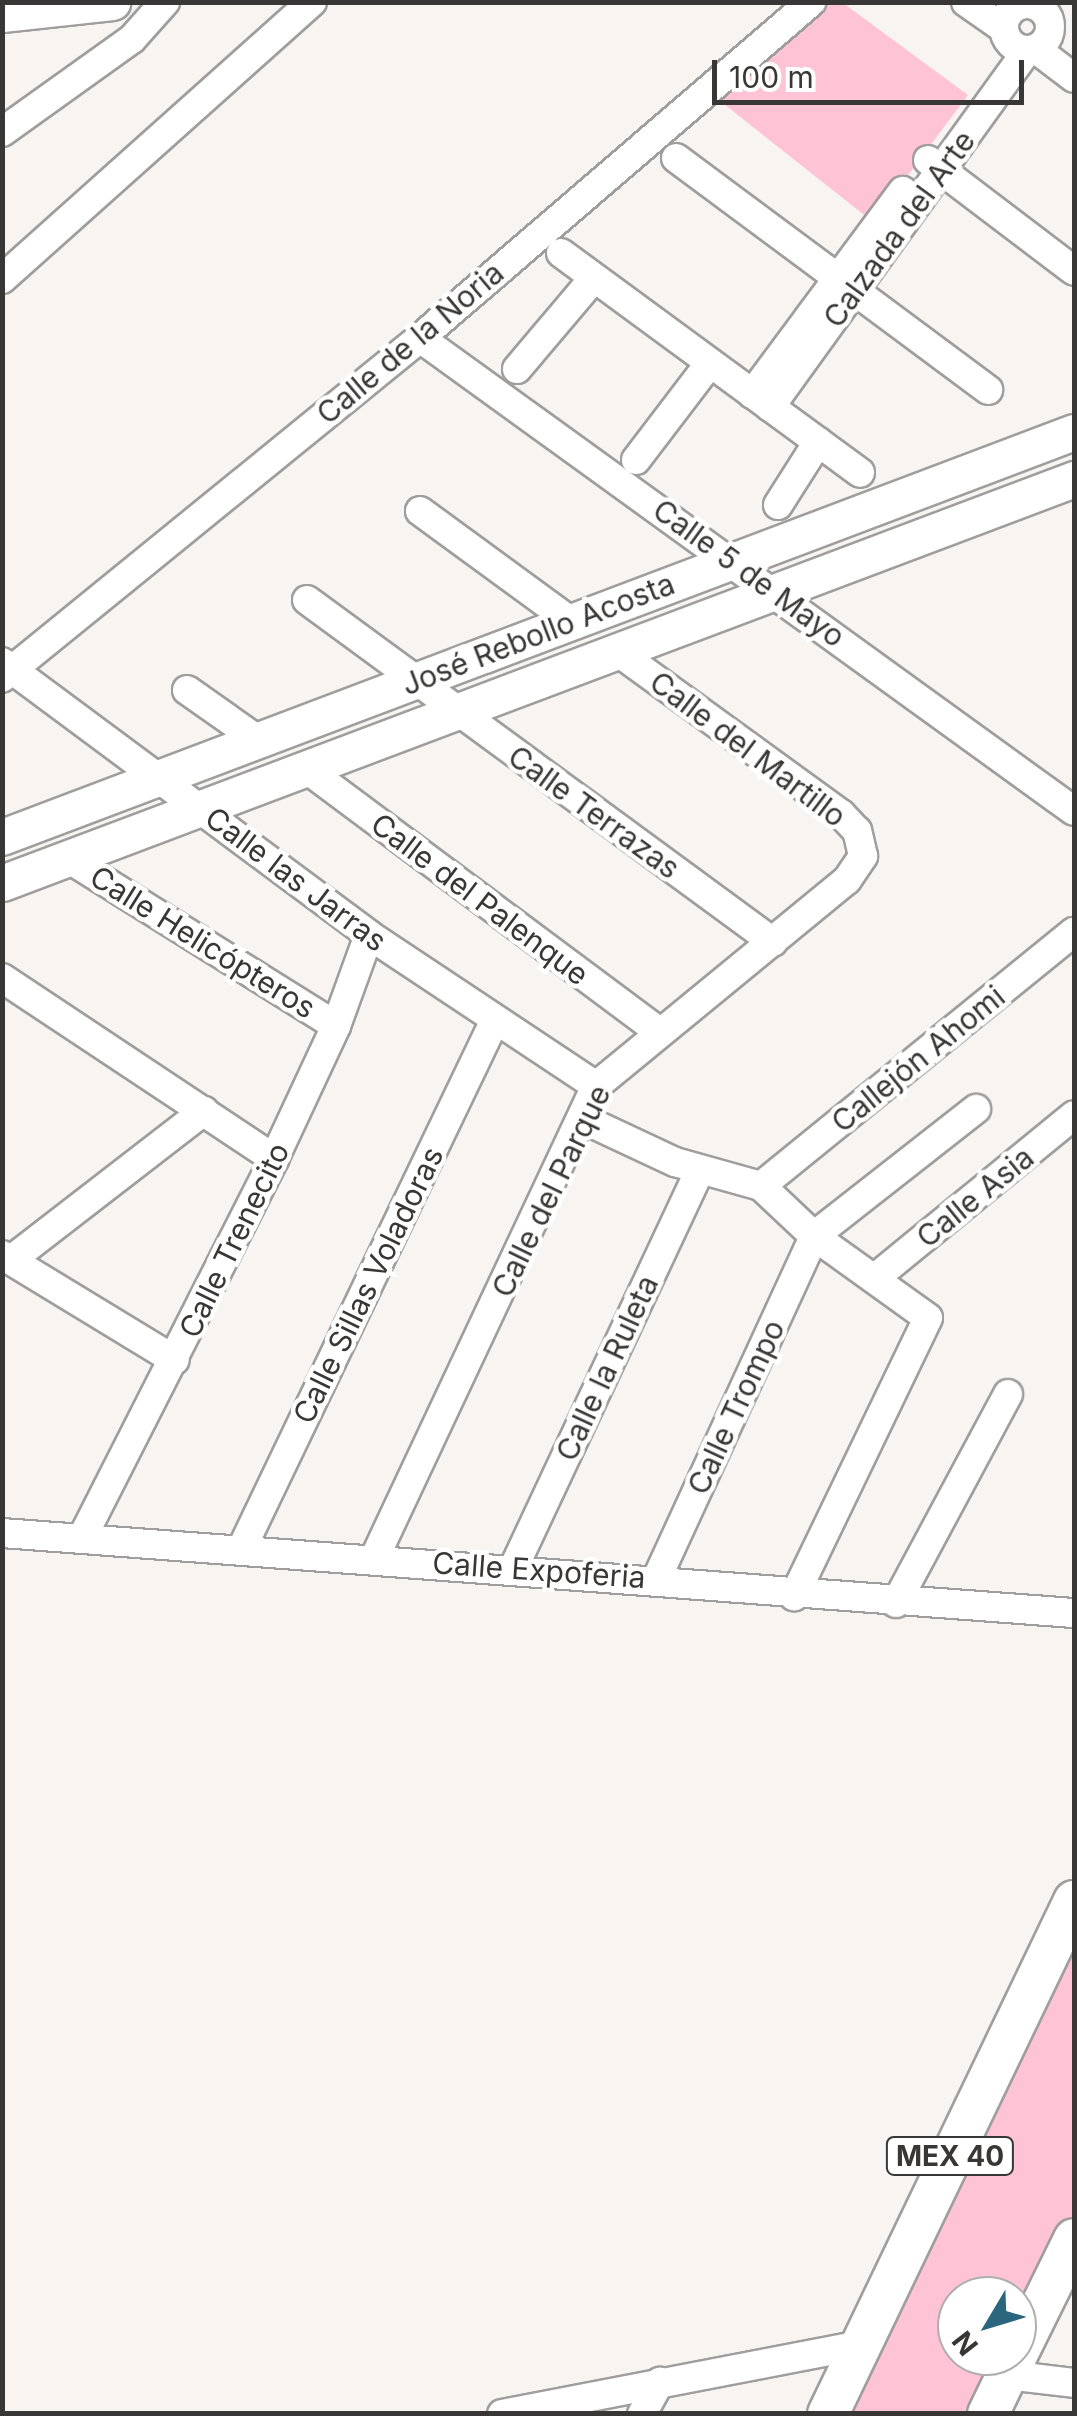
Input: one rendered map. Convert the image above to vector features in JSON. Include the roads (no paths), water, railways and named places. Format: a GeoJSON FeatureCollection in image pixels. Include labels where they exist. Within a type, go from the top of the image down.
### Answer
{"type":"FeatureCollection","features":[{"type":"Feature","properties":{"kind":"highway","name":"MEX 40"},"geometry":{"type":"LineString","coordinates":[[828,2414],[1074,1901]]}},
{"type":"Feature","properties":{"kind":"highway"},"geometry":{"type":"LineString","coordinates":[[1037,2314],[1074,2239]]}},
{"type":"Feature","properties":{"kind":"highway"},"geometry":{"type":"LineString","coordinates":[[988,2414],[1006,2376]]}},
{"type":"Feature","properties":{"kind":"main road"},"geometry":{"type":"LineString","coordinates":[[2,14],[112,2]]}},
{"type":"Feature","properties":{"kind":"main road","name":"José Rebollo Acosta"},"geometry":{"type":"LineString","coordinates":[[2,837],[1074,432]]}},
{"type":"Feature","properties":{"kind":"main road","name":"José Rebollo Acosta"},"geometry":{"type":"LineString","coordinates":[[2,883],[1074,479]]}},
{"type":"Feature","properties":{"kind":"street"},"geometry":{"type":"LineString","coordinates":[[2,132],[132,38],[166,2]]}},
{"type":"Feature","properties":{"kind":"street"},"geometry":{"type":"LineString","coordinates":[[2,279],[312,2]]}},
{"type":"Feature","properties":{"kind":"street","name":"Calle de la Noria"},"geometry":{"type":"LineString","coordinates":[[6,670],[420,338],[812,2]]}},
{"type":"Feature","properties":{"kind":"street"},"geometry":{"type":"LineString","coordinates":[[966,2],[1016,31],[1074,78]]}},
{"type":"Feature","properties":{"kind":"street"},"geometry":{"type":"LineString","coordinates":[[1016,31],[1044,6]]}},
{"type":"Feature","properties":{"kind":"street"},"geometry":{"type":"LineString","coordinates":[[1016,31],[1049,34],[1044,6]]}},
{"type":"Feature","properties":{"kind":"street","name":"Calzada del Arte"},"geometry":{"type":"LineString","coordinates":[[761,401],[934,165],[1016,31]]}},
{"type":"Feature","properties":{"kind":"street"},"geometry":{"type":"LineString","coordinates":[[676,158],[988,390]]}},
{"type":"Feature","properties":{"kind":"street"},"geometry":{"type":"LineString","coordinates":[[934,165],[1074,270]]}},
{"type":"Feature","properties":{"kind":"street"},"geometry":{"type":"LineString","coordinates":[[561,253],[860,473]]}},
{"type":"Feature","properties":{"kind":"street"},"geometry":{"type":"LineString","coordinates":[[518,368],[594,278]]}},
{"type":"Feature","properties":{"kind":"street","name":"Calle 5 de Mayo"},"geometry":{"type":"LineString","coordinates":[[420,338],[733,560],[1074,812]]}},
{"type":"Feature","properties":{"kind":"street"},"geometry":{"type":"LineString","coordinates":[[636,460],[710,363]]}},
{"type":"Feature","properties":{"kind":"street"},"geometry":{"type":"LineString","coordinates":[[778,505],[818,442]]}},
{"type":"Feature","properties":{"kind":"street"},"geometry":{"type":"LineString","coordinates":[[420,511],[573,623]]}},
{"type":"Feature","properties":{"kind":"street","name":"Calle Terrazas"},"geometry":{"type":"LineString","coordinates":[[307,600],[773,942]]}},
{"type":"Feature","properties":{"kind":"street","name":"Calle del Martillo"},"geometry":{"type":"LineString","coordinates":[[618,652],[841,814],[857,831],[864,856]]}},
{"type":"Feature","properties":{"kind":"street","name":"Calle las Jarras"},"geometry":{"type":"LineString","coordinates":[[6,670],[160,778],[369,934],[494,1022],[596,1086]]}},
{"type":"Feature","properties":{"kind":"street"},"geometry":{"type":"LineString","coordinates":[[186,690],[258,740]]}},
{"type":"Feature","properties":{"kind":"street","name":"Calle del Palenque"},"geometry":{"type":"LineString","coordinates":[[304,767],[657,1030]]}},
{"type":"Feature","properties":{"kind":"street","name":"Calle del Parque"},"geometry":{"type":"LineString","coordinates":[[374,1558],[596,1086],[657,1030],[847,880],[864,856]]}},
{"type":"Feature","properties":{"kind":"street","name":"Calle Helicópteros"},"geometry":{"type":"LineString","coordinates":[[69,859],[336,1026]]}},
{"type":"Feature","properties":{"kind":"street","name":"Callejón Ahomi"},"geometry":{"type":"LineString","coordinates":[[761,1186],[1074,932]]}},
{"type":"Feature","properties":{"kind":"street","name":"Calle Trenecito"},"geometry":{"type":"LineString","coordinates":[[82,1538],[274,1158],[336,1026],[369,934]]}},
{"type":"Feature","properties":{"kind":"street"},"geometry":{"type":"LineString","coordinates":[[2,978],[274,1158]]}},
{"type":"Feature","properties":{"kind":"street","name":"Calle Sillas Voladoras"},"geometry":{"type":"LineString","coordinates":[[242,1548],[494,1022]]}},
{"type":"Feature","properties":{"kind":"street"},"geometry":{"type":"LineString","coordinates":[[814,1236],[976,1109]]}},
{"type":"Feature","properties":{"kind":"street"},"geometry":{"type":"LineString","coordinates":[[175,1360],[7,1258],[204,1111]]}},
{"type":"Feature","properties":{"kind":"street","name":"Calle Asia"},"geometry":{"type":"LineString","coordinates":[[875,1278],[1074,1115]]}},
{"type":"Feature","properties":{"kind":"street"},"geometry":{"type":"LineString","coordinates":[[582,1119],[700,1170],[761,1186],[814,1236],[928,1318],[794,1596]]}},
{"type":"Feature","properties":{"kind":"street","name":"Calle la Ruleta"},"geometry":{"type":"LineString","coordinates":[[514,1567],[700,1170]]}},
{"type":"Feature","properties":{"kind":"street","name":"Calle Trompo"},"geometry":{"type":"LineString","coordinates":[[657,1578],[814,1236]]}},
{"type":"Feature","properties":{"kind":"street"},"geometry":{"type":"LineString","coordinates":[[896,1604],[1008,1394]]}},
{"type":"Feature","properties":{"kind":"street","name":"Calle Expoferia"},"geometry":{"type":"LineString","coordinates":[[2,1533],[514,1567],[657,1578],[794,1596],[1074,1614]]}},
{"type":"Feature","properties":{"kind":"street"},"geometry":{"type":"LineString","coordinates":[[502,2414],[860,2345]]}},
{"type":"Feature","properties":{"kind":"street"},"geometry":{"type":"LineString","coordinates":[[1037,2370],[1074,2383]]}},
{"type":"Feature","properties":{"kind":"street"},"geometry":{"type":"LineString","coordinates":[[642,2414],[660,2382]]}}]}
